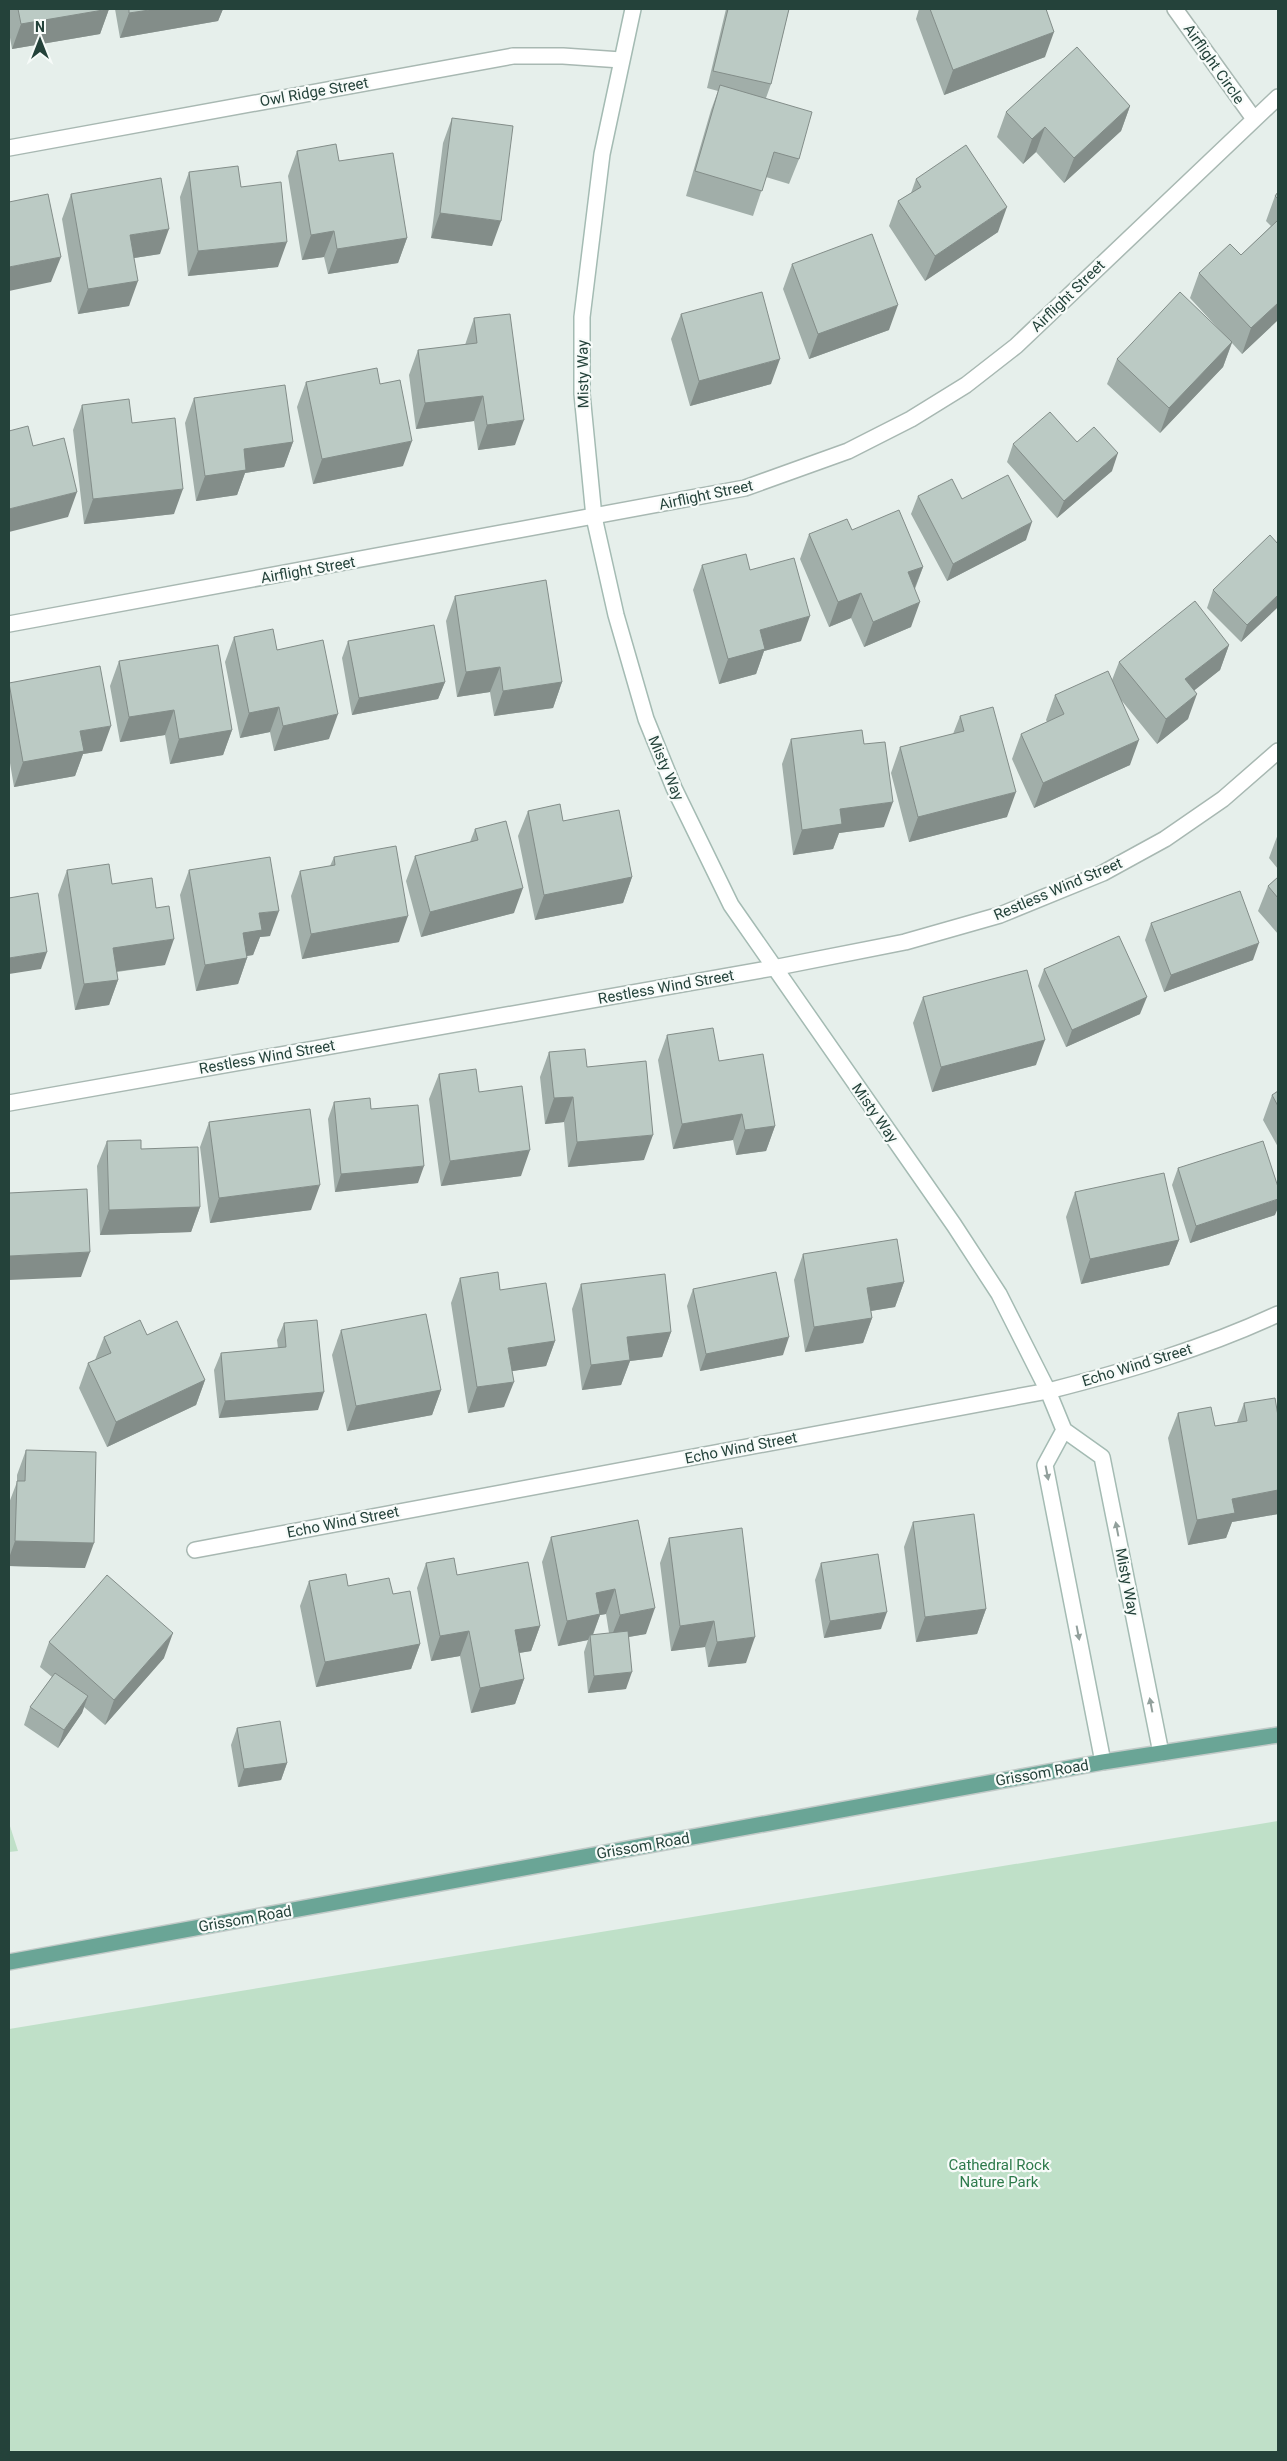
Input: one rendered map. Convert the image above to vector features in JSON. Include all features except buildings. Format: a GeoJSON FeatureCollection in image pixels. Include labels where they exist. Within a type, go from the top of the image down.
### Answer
{"type":"FeatureCollection","features":[{"type":"Feature","properties":{"kind":"main road","name":"Grissom Road"},"geometry":{"type":"LineString","coordinates":[[9,1962],[1103,1762],[1278,1734]]}},
{"type":"Feature","properties":{"kind":"street","name":"Misty Way"},"geometry":{"type":"LineString","coordinates":[[633,9],[602,154],[582,318],[582,394],[594,517],[616,615],[646,719],[674,788],[731,905],[999,1294],[1048,1391],[1064,1430],[1102,1457],[1161,1753]]}},
{"type":"Feature","properties":{"kind":"street","name":"Airflight Circle"},"geometry":{"type":"LineString","coordinates":[[1175,9],[1254,120]]}},
{"type":"Feature","properties":{"kind":"street","name":"Owl Ridge Street"},"geometry":{"type":"LineString","coordinates":[[9,148],[513,56],[563,56],[621,60]]}},
{"type":"Feature","properties":{"kind":"street","name":"Airflight Street"},"geometry":{"type":"LineString","coordinates":[[9,624],[745,488],[848,451],[911,418],[966,385],[1016,346],[1278,97]]}},
{"type":"Feature","properties":{"kind":"street","name":"Restless Wind Street"},"geometry":{"type":"LineString","coordinates":[[9,1104],[773,968],[905,942],[1000,915],[1103,873],[1165,839],[1223,798],[1278,751]]}},
{"type":"Feature","properties":{"kind":"street","name":"Echo Wind Street"},"geometry":{"type":"LineString","coordinates":[[195,1550],[1048,1391],[1131,1370],[1243,1330],[1278,1314]]}},
{"type":"Feature","properties":{"kind":"street"},"geometry":{"type":"LineString","coordinates":[[1064,1430],[1045,1465],[1103,1762]]}},
{"type":"Feature","properties":{"kind":"green space","name":"Cathedral Rock Nature Park"},"geometry":{"type":"Polygon","coordinates":[[[1278,1821],[1278,2452],[9,2452],[9,2029],[1278,1821]]]}},
{"type":"Feature","properties":{"kind":"green space"},"geometry":{"type":"Polygon","coordinates":[[[9,1823],[18,1851],[9,1852],[9,1823]]]}}]}
